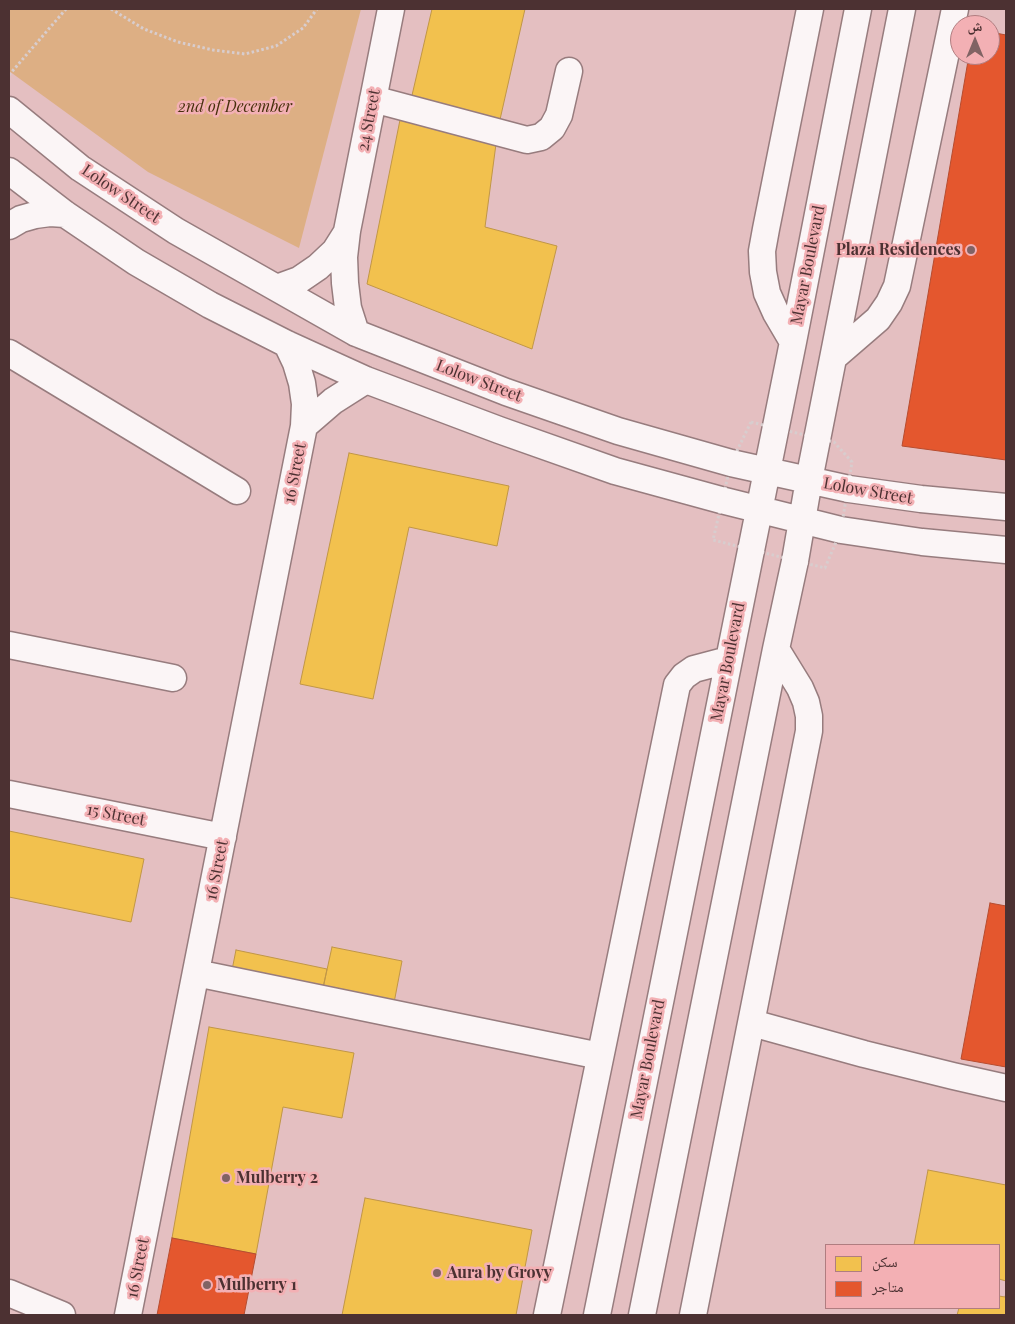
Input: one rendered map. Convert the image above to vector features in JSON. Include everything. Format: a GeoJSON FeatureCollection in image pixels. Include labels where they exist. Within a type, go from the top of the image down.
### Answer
{"type":"FeatureCollection","features":[{"type":"Feature","properties":{"kind":"street","name":"24 Street"},"geometry":{"type":"LineString","coordinates":[[356,333],[348,308],[344,257],[347,231],[391,9]]}},
{"type":"Feature","properties":{"kind":"street"},"geometry":{"type":"LineString","coordinates":[[793,342],[776,313],[768,293],[763,272],[762,251],[810,9]]}},
{"type":"Feature","properties":{"kind":"street","name":"Mayar Boulevard"},"geometry":{"type":"LineString","coordinates":[[597,1315],[793,342],[858,9]]}},
{"type":"Feature","properties":{"kind":"street"},"geometry":{"type":"LineString","coordinates":[[642,1315],[802,521],[902,9]]}},
{"type":"Feature","properties":{"kind":"street"},"geometry":{"type":"LineString","coordinates":[[834,357],[878,318],[889,303],[897,286],[955,9]]}},
{"type":"Feature","properties":{"kind":"street"},"geometry":{"type":"LineString","coordinates":[[373,99],[527,140],[541,137],[552,128],[559,115],[569,70]]}},
{"type":"Feature","properties":{"kind":"street","name":"Lolow Street"},"geometry":{"type":"LineString","coordinates":[[9,110],[88,173],[176,231],[356,333],[506,392],[618,431],[731,463],[849,489],[921,500],[1006,507]]}},
{"type":"Feature","properties":{"kind":"street"},"geometry":{"type":"LineString","coordinates":[[9,171],[65,214],[144,266],[210,305],[287,344],[366,380],[616,471],[759,510],[841,530],[922,542],[1006,550]]}},
{"type":"Feature","properties":{"kind":"street"},"geometry":{"type":"LineString","coordinates":[[9,226],[20,219],[35,214],[65,214]]}},
{"type":"Feature","properties":{"kind":"street","name":"24 Street"},"geometry":{"type":"LineString","coordinates":[[277,288],[299,280],[318,267],[335,251],[347,231]]}},
{"type":"Feature","properties":{"kind":"street","name":"16 Street"},"geometry":{"type":"LineString","coordinates":[[128,1315],[304,426],[305,404],[302,383],[296,363],[287,344]]}},
{"type":"Feature","properties":{"kind":"street"},"geometry":{"type":"LineString","coordinates":[[9,353],[237,491]]}},
{"type":"Feature","properties":{"kind":"street","name":"16 Street"},"geometry":{"type":"LineString","coordinates":[[304,426],[333,400],[366,380]]}},
{"type":"Feature","properties":{"kind":"street"},"geometry":{"type":"LineString","coordinates":[[9,645],[173,678]]}},
{"type":"Feature","properties":{"kind":"street"},"geometry":{"type":"LineString","coordinates":[[693,1315],[809,731],[809,716],[806,702],[800,688],[776,649]]}},
{"type":"Feature","properties":{"kind":"street"},"geometry":{"type":"LineString","coordinates":[[547,1315],[677,685],[684,676],[694,669],[728,660]]}},
{"type":"Feature","properties":{"kind":"street","name":"15 Street"},"geometry":{"type":"LineString","coordinates":[[9,794],[223,837]]}},
{"type":"Feature","properties":{"kind":"street"},"geometry":{"type":"LineString","coordinates":[[196,973],[600,1056]]}},
{"type":"Feature","properties":{"kind":"street"},"geometry":{"type":"LineString","coordinates":[[752,1023],[864,1054],[1006,1088]]}},
{"type":"Feature","properties":{"kind":"street"},"geometry":{"type":"LineString","coordinates":[[9,1293],[62,1315]]}},
{"type":"Feature","properties":{"kind":"path"},"geometry":{"type":"LineString","coordinates":[[9,75],[66,9]]}},
{"type":"Feature","properties":{"kind":"path"},"geometry":{"type":"LineString","coordinates":[[111,9],[144,28],[178,42],[213,50],[245,54],[276,46],[303,28],[316,9]]}},
{"type":"Feature","properties":{"kind":"green space","name":"2nd of December"},"geometry":{"type":"Polygon","coordinates":[[[9,9],[361,9],[299,248],[148,172],[9,71],[9,9]]]}},
{"type":"Feature","properties":{"kind":"building: سكن"},"geometry":{"type":"Polygon","coordinates":[[[432,9],[525,9],[499,124],[410,104],[432,9]]]}},
{"type":"Feature","properties":{"kind":"building: سكن"},"geometry":{"type":"Polygon","coordinates":[[[401,115],[496,144],[485,227],[557,246],[532,349],[367,284],[401,115]]]}},
{"type":"Feature","properties":{"kind":"building: سكن"},"geometry":{"type":"Polygon","coordinates":[[[349,453],[509,486],[497,546],[409,527],[373,699],[300,684],[349,453]]]}},
{"type":"Feature","properties":{"kind":"building: سكن"},"geometry":{"type":"Polygon","coordinates":[[[9,831],[144,859],[131,922],[9,897],[9,831]]]}},
{"type":"Feature","properties":{"kind":"building: سكن"},"geometry":{"type":"Polygon","coordinates":[[[332,947],[402,961],[394,1003],[323,988],[332,947]]]}},
{"type":"Feature","properties":{"kind":"building: سكن"},"geometry":{"type":"Polygon","coordinates":[[[236,950],[327,969],[323,988],[232,970],[236,950]]]}},
{"type":"Feature","properties":{"kind":"building: سكن","name":"Mulberry 2"},"geometry":{"type":"Polygon","coordinates":[[[209,1027],[354,1053],[342,1118],[283,1107],[256,1254],[172,1238],[209,1027]]]}},
{"type":"Feature","properties":{"kind":"building: سكن"},"geometry":{"type":"Polygon","coordinates":[[[928,1170],[1006,1185],[1006,1281],[1000,1279],[1000,1244],[914,1244],[928,1170]]]}},
{"type":"Feature","properties":{"kind":"building: سكن","name":"Aura by Grovy"},"geometry":{"type":"Polygon","coordinates":[[[365,1198],[532,1230],[516,1315],[342,1315],[365,1198]]]}},
{"type":"Feature","properties":{"kind":"building: سكن"},"geometry":{"type":"Polygon","coordinates":[[[1006,1293],[1006,1315],[957,1315],[959,1309],[1000,1309],[1000,1296],[1005,1297],[1006,1293]]]}},
{"type":"Feature","properties":{"kind":"building: متاجر","name":"Plaza Residences"},"geometry":{"type":"Polygon","coordinates":[[[1000,34],[1006,35],[1006,460],[902,446],[967,65],[1000,65],[1000,34]]]}},
{"type":"Feature","properties":{"kind":"building: متاجر"},"geometry":{"type":"Polygon","coordinates":[[[990,903],[1006,906],[1006,1067],[961,1059],[990,903]]]}},
{"type":"Feature","properties":{"kind":"building: متاجر","name":"Mulberry 1"},"geometry":{"type":"Polygon","coordinates":[[[172,1238],[256,1254],[244,1315],[157,1315],[172,1238]]]}},
{"type":"Feature","properties":{"kind":"place","name":"Plaza Residences"},"geometry":{"type":"Point","coordinates":[971,250]}},
{"type":"Feature","properties":{"kind":"place","name":"Mulberry 2"},"geometry":{"type":"Point","coordinates":[226,1178]}},
{"type":"Feature","properties":{"kind":"place","name":"Aura by Grovy"},"geometry":{"type":"Point","coordinates":[437,1273]}},
{"type":"Feature","properties":{"kind":"place","name":"Mulberry 1"},"geometry":{"type":"Point","coordinates":[207,1285]}}]}
